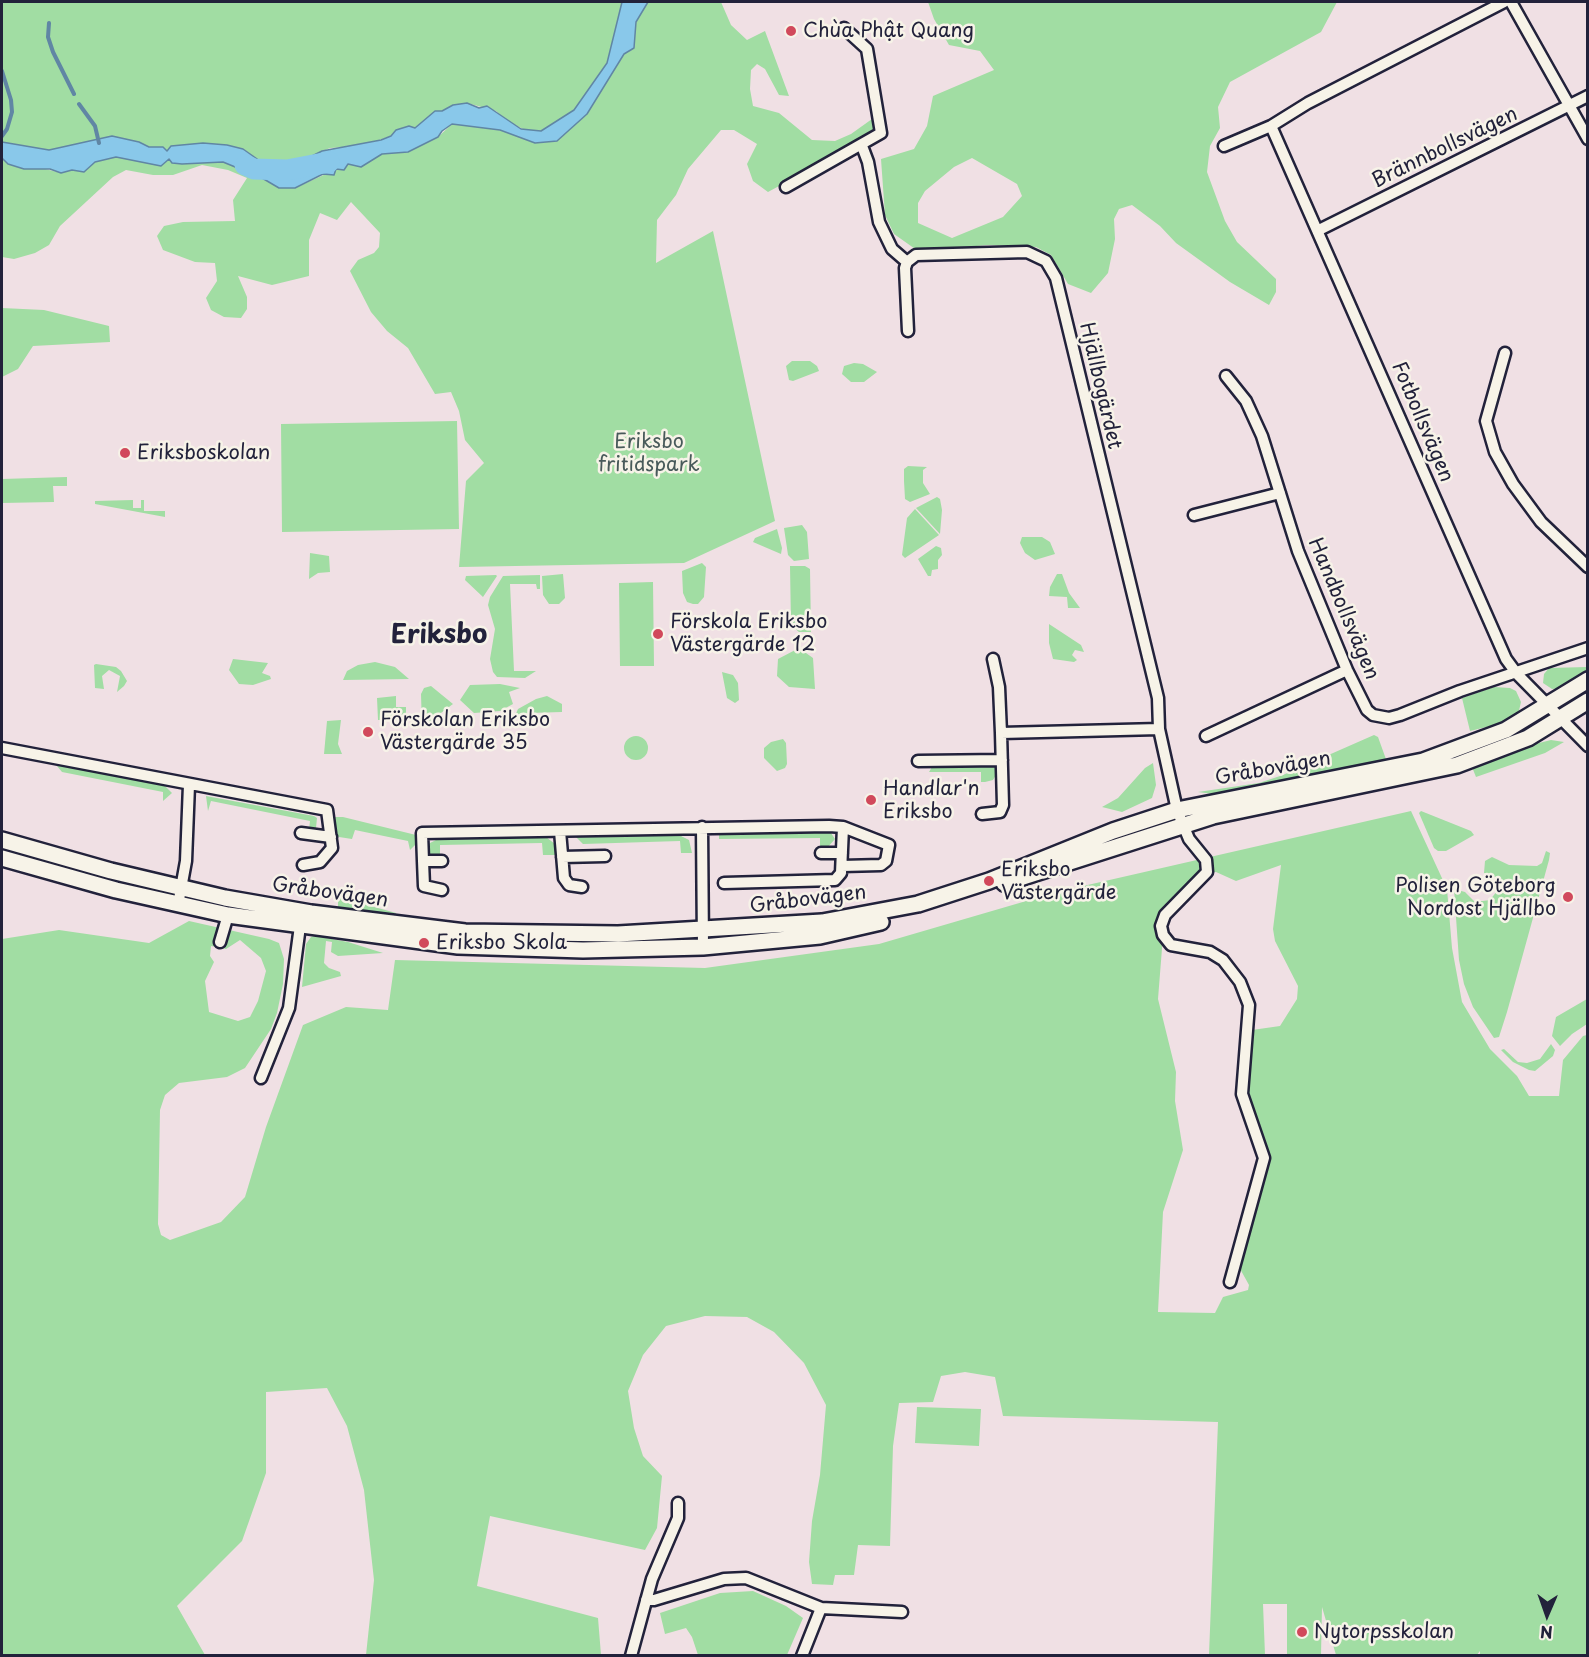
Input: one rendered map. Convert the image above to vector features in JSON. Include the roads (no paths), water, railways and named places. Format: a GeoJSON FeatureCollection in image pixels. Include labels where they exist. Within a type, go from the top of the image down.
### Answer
{"type":"FeatureCollection","features":[{"type":"Feature","properties":{"kind":"main road","name":"Gråbovägen"},"geometry":{"type":"LineString","coordinates":[[2,840],[181,888],[311,914],[465,932],[618,934],[822,922],[918,904],[989,881],[1113,831],[1177,810],[1423,761],[1506,730],[1587,680]]}},
{"type":"Feature","properties":{"kind":"main road","name":"Gråbovägen"},"geometry":{"type":"LineString","coordinates":[[2,858],[178,905],[228,915],[424,943],[532,950],[703,947],[776,942],[853,929],[935,906],[1182,825],[1281,800],[1457,765],[1528,738],[1587,701]]}},
{"type":"Feature","properties":{"kind":"street"},"geometry":{"type":"LineString","coordinates":[[1224,146],[1271,126],[1308,103],[1504,2]]}},
{"type":"Feature","properties":{"kind":"street"},"geometry":{"type":"LineString","coordinates":[[1511,2],[1587,139]]}},
{"type":"Feature","properties":{"kind":"street"},"geometry":{"type":"LineString","coordinates":[[786,187],[862,146],[881,133],[867,49],[844,28]]}},
{"type":"Feature","properties":{"kind":"street","name":"Brännbollsvägen"},"geometry":{"type":"LineString","coordinates":[[1319,230],[1587,96]]}},
{"type":"Feature","properties":{"kind":"street","name":"Fotbollsvägen"},"geometry":{"type":"LineString","coordinates":[[1271,126],[1319,230],[1506,659],[1517,674],[1587,746]]}},
{"type":"Feature","properties":{"kind":"street"},"geometry":{"type":"LineString","coordinates":[[862,146],[879,222],[892,249],[907,262],[905,274],[908,331]]}},
{"type":"Feature","properties":{"kind":"street","name":"Hjällbogärdet"},"geometry":{"type":"LineString","coordinates":[[907,262],[915,255],[1016,250],[1037,256],[1052,268],[1158,698],[1159,729],[1177,810],[1189,839],[1206,860],[1207,873],[1165,915],[1161,926],[1162,935],[1172,945],[1210,952],[1224,960],[1240,982],[1250,1005],[1242,1094],[1264,1158],[1230,1282]]}},
{"type":"Feature","properties":{"kind":"street"},"geometry":{"type":"LineString","coordinates":[[1504,353],[1486,421],[1495,452],[1513,484],[1541,522],[1587,567]]}},
{"type":"Feature","properties":{"kind":"street","name":"Handbollsvägen"},"geometry":{"type":"LineString","coordinates":[[1226,376],[1250,409],[1262,436],[1298,551],[1347,670],[1367,710],[1380,718],[1400,715],[1460,691],[1517,674],[1587,648]]}},
{"type":"Feature","properties":{"kind":"street"},"geometry":{"type":"LineString","coordinates":[[1194,515],[1280,493]]}},
{"type":"Feature","properties":{"kind":"street"},"geometry":{"type":"LineString","coordinates":[[982,814],[1000,812],[1003,805],[999,687],[993,659]]}},
{"type":"Feature","properties":{"kind":"street"},"geometry":{"type":"LineString","coordinates":[[1206,736],[1347,670]]}},
{"type":"Feature","properties":{"kind":"street"},"geometry":{"type":"LineString","coordinates":[[1001,733],[1159,729]]}},
{"type":"Feature","properties":{"kind":"street"},"geometry":{"type":"LineString","coordinates":[[2,748],[327,810],[332,848],[320,862],[303,865]]}},
{"type":"Feature","properties":{"kind":"street"},"geometry":{"type":"LineString","coordinates":[[918,761],[1002,760]]}},
{"type":"Feature","properties":{"kind":"street"},"geometry":{"type":"LineString","coordinates":[[178,905],[186,861],[189,785]]}},
{"type":"Feature","properties":{"kind":"street"},"geometry":{"type":"LineString","coordinates":[[702,827],[703,947]]}},
{"type":"Feature","properties":{"kind":"street"},"geometry":{"type":"LineString","coordinates":[[442,890],[424,886],[422,833],[702,827],[843,827],[889,845],[886,861],[881,865],[842,866]]}},
{"type":"Feature","properties":{"kind":"street"},"geometry":{"type":"LineString","coordinates":[[724,883],[835,880],[841,873],[843,827]]}},
{"type":"Feature","properties":{"kind":"street"},"geometry":{"type":"LineString","coordinates":[[560,831],[564,878],[569,885],[582,887]]}},
{"type":"Feature","properties":{"kind":"street"},"geometry":{"type":"LineString","coordinates":[[301,833],[331,837]]}},
{"type":"Feature","properties":{"kind":"street"},"geometry":{"type":"LineString","coordinates":[[821,853],[842,853]]}},
{"type":"Feature","properties":{"kind":"street"},"geometry":{"type":"LineString","coordinates":[[562,857],[605,856]]}},
{"type":"Feature","properties":{"kind":"street"},"geometry":{"type":"LineString","coordinates":[[423,861],[442,861]]}},
{"type":"Feature","properties":{"kind":"street"},"geometry":{"type":"LineString","coordinates":[[261,1078],[289,1008],[300,926],[311,914]]}},
{"type":"Feature","properties":{"kind":"street"},"geometry":{"type":"LineString","coordinates":[[220,942],[228,915]]}},
{"type":"Feature","properties":{"kind":"street"},"geometry":{"type":"LineString","coordinates":[[631,1656],[646,1600],[678,1518],[678,1503]]}},
{"type":"Feature","properties":{"kind":"street"},"geometry":{"type":"LineString","coordinates":[[646,1600],[654,1600],[724,1579],[746,1578],[821,1608],[902,1612]]}},
{"type":"Feature","properties":{"kind":"street"},"geometry":{"type":"LineString","coordinates":[[802,1656],[821,1608]]}},
{"type":"Feature","properties":{"kind":"water"},"geometry":{"type":"Polygon","coordinates":[[[622,2],[648,2],[636,22],[634,48],[624,54],[587,114],[557,141],[535,143],[500,130],[452,124],[438,137],[408,152],[382,154],[361,167],[348,164],[344,170],[336,169],[334,175],[323,174],[295,188],[279,188],[262,178],[223,162],[182,164],[172,163],[169,159],[161,166],[116,157],[95,162],[84,172],[72,170],[61,173],[50,169],[24,169],[8,164],[2,158],[2,142],[49,150],[112,136],[139,142],[149,147],[163,147],[167,151],[171,146],[203,143],[227,145],[243,149],[277,173],[289,173],[298,171],[312,156],[322,151],[381,140],[391,136],[396,130],[409,126],[415,128],[435,111],[467,103],[479,108],[487,106],[521,129],[541,131],[574,110],[607,63],[622,2]]]}},
{"type":"Feature","properties":{"kind":"waterway"},"geometry":{"type":"LineString","coordinates":[[49,23],[48,37],[53,52],[74,94]]}},
{"type":"Feature","properties":{"kind":"waterway"},"geometry":{"type":"LineString","coordinates":[[2,71],[11,100],[12,112],[7,129],[2,136]]}},
{"type":"Feature","properties":{"kind":"waterway"},"geometry":{"type":"LineString","coordinates":[[79,104],[95,126],[99,143]]}},
{"type":"Feature","properties":{"kind":"waterway"},"geometry":{"type":"LineString","coordinates":[[245,165],[254,169],[287,170],[329,162]]}},
{"type":"Feature","properties":{"kind":"place","name":"Chùa Phật Quang"},"geometry":{"type":"Point","coordinates":[791,31]}},
{"type":"Feature","properties":{"kind":"place","name":"Eriksboskolan"},"geometry":{"type":"Point","coordinates":[125,453]}},
{"type":"Feature","properties":{"kind":"place","name":"Förskola Eriksbo Västergärde 12"},"geometry":{"type":"Point","coordinates":[658,634]}},
{"type":"Feature","properties":{"kind":"place","name":"Förskolan Eriksbo Västergärde 35"},"geometry":{"type":"Point","coordinates":[368,732]}},
{"type":"Feature","properties":{"kind":"place","name":"Handlar'n Eriksbo"},"geometry":{"type":"Point","coordinates":[871,800]}},
{"type":"Feature","properties":{"kind":"place","name":"Eriksbo Västergärde"},"geometry":{"type":"Point","coordinates":[989,881]}},
{"type":"Feature","properties":{"kind":"place","name":"Polisen Göteborg Nordost Hjällbo"},"geometry":{"type":"Point","coordinates":[1568,897]}},
{"type":"Feature","properties":{"kind":"place","name":"Eriksbo Skola"},"geometry":{"type":"Point","coordinates":[424,943]}},
{"type":"Feature","properties":{"kind":"place","name":"Nytorpsskolan"},"geometry":{"type":"Point","coordinates":[1302,1632]}},
{"type":"Feature","properties":{"kind":"district","name":"Eriksbo"},"geometry":{"type":"Point","coordinates":[439,636]}},
{"type":"Feature","properties":{"kind":"park label","name":"Eriksbo fritidspark"},"geometry":{"type":"Point","coordinates":[649,454]}}]}
